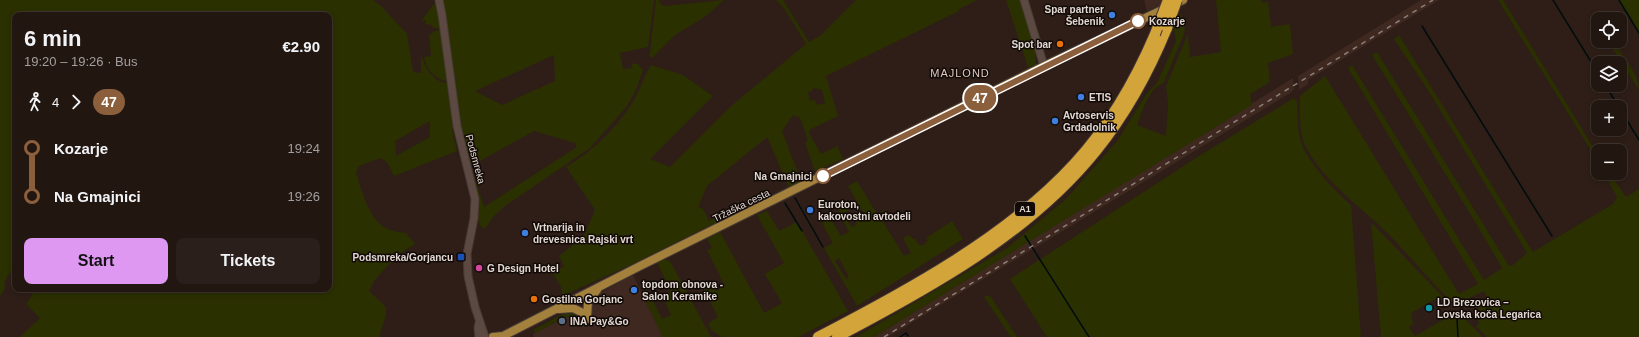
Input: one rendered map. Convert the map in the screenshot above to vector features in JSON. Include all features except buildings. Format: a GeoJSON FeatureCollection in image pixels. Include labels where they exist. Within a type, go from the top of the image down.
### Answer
{"type":"FeatureCollection","features":[{"type":"Feature","properties":{"kind":"highway","name":"A1"},"geometry":{"type":"LineString","coordinates":[[818,337],[901,291],[966,252],[1008,223],[1042,196],[1073,165],[1105,126],[1132,83],[1155,34],[1168,0]]}},
{"type":"Feature","properties":{"kind":"highway","name":"A1"},"geometry":{"type":"LineString","coordinates":[[837,337],[906,298],[971,258],[1013,230],[1052,198],[1092,156],[1115,126],[1139,88],[1167,28],[1177,0]]}},
{"type":"Feature","properties":{"kind":"main road","name":"Tržaška cesta"},"geometry":{"type":"LineString","coordinates":[[494,337],[503,336],[601,285],[1044,66],[1183,0]]}},
{"type":"Feature","properties":{"kind":"main road"},"geometry":{"type":"LineString","coordinates":[[551,311],[570,308],[586,316],[589,299],[601,285]]}},
{"type":"Feature","properties":{"kind":"street","name":"Podsmreka"},"geometry":{"type":"LineString","coordinates":[[439,0],[457,126],[475,199],[474,218],[467,262],[470,288],[479,323],[479,337]]}},
{"type":"Feature","properties":{"kind":"street"},"geometry":{"type":"LineString","coordinates":[[1024,0],[1044,66]]}},
{"type":"Feature","properties":{"kind":"street","name":"Podsmreka"},"geometry":{"type":"LineString","coordinates":[[479,323],[483,328],[485,337]]}},
{"type":"Feature","properties":{"kind":"shaded area"},"geometry":{"type":"Polygon","coordinates":[[[1144,0],[1172,0],[1147,11],[1144,0]]]}},
{"type":"Feature","properties":{"kind":"shaded area"},"geometry":{"type":"Polygon","coordinates":[[[1421,0],[1439,0],[1308,80],[1308,84],[1299,90],[1298,76],[1421,0]]]}},
{"type":"Feature","properties":{"kind":"shaded area"},"geometry":{"type":"Polygon","coordinates":[[[1293,78],[1294,89],[1290,93],[888,337],[874,337],[1293,78]]]}},
{"type":"Feature","properties":{"kind":"shaded area"},"geometry":{"type":"Polygon","coordinates":[[[633,275],[663,337],[534,337],[533,334],[566,317],[575,315],[579,322],[582,322],[585,327],[596,323],[590,308],[595,299],[602,292],[633,275]]]}},
{"type":"Feature","properties":{"kind":"green space"},"geometry":{"type":"Polygon","coordinates":[[[0,0],[373,0],[381,6],[407,34],[413,72],[421,73],[422,57],[425,66],[431,74],[438,80],[447,83],[454,129],[452,130],[457,151],[394,176],[387,162],[380,158],[359,166],[356,173],[371,213],[381,225],[390,230],[406,233],[415,244],[396,256],[374,281],[369,291],[386,307],[386,315],[379,337],[20,337],[40,318],[26,304],[34,292],[332,292],[332,12],[12,12],[12,268],[4,283],[5,288],[0,296],[0,0]],[[428,122],[395,141],[396,156],[430,137],[430,122],[428,122]]]}},
{"type":"Feature","properties":{"kind":"green space"},"geometry":{"type":"Polygon","coordinates":[[[442,0],[654,0],[648,47],[620,53],[623,69],[632,68],[631,63],[638,64],[643,70],[636,90],[627,106],[590,148],[505,206],[493,217],[485,229],[480,226],[478,219],[462,138],[442,0]],[[554,55],[475,91],[502,105],[555,81],[554,55]],[[534,131],[471,166],[484,207],[577,147],[575,143],[534,131]]]}},
{"type":"Feature","properties":{"kind":"green space"},"geometry":{"type":"Polygon","coordinates":[[[656,0],[659,0],[659,3],[664,6],[724,0],[706,16],[675,35],[652,58],[649,56],[656,0]]]}},
{"type":"Feature","properties":{"kind":"green space"},"geometry":{"type":"Polygon","coordinates":[[[776,0],[783,0],[809,42],[821,35],[856,0],[977,0],[959,9],[959,11],[826,76],[838,116],[809,130],[809,133],[821,154],[837,146],[843,159],[815,171],[805,143],[808,140],[800,118],[793,115],[782,131],[801,181],[789,187],[767,137],[707,186],[698,207],[703,209],[709,221],[718,217],[719,221],[628,266],[562,296],[561,287],[553,273],[564,266],[559,256],[584,236],[595,210],[566,167],[595,146],[613,128],[629,108],[651,65],[683,75],[713,96],[650,159],[670,167],[730,107],[806,44],[784,8],[776,0]],[[813,88],[812,91],[808,92],[810,101],[815,100],[817,105],[825,103],[822,90],[813,88]]]}},
{"type":"Feature","properties":{"kind":"green space"},"geometry":{"type":"Polygon","coordinates":[[[1006,0],[1020,0],[1034,43],[1036,60],[1035,65],[1028,67],[1006,0]]]}},
{"type":"Feature","properties":{"kind":"green space"},"geometry":{"type":"Polygon","coordinates":[[[1216,0],[1261,0],[1263,3],[1268,1],[1271,27],[1290,24],[1293,54],[1268,63],[1270,82],[1250,94],[1252,105],[874,337],[856,337],[1007,248],[1066,199],[1118,140],[1147,93],[1157,83],[1176,41],[1174,29],[1181,13],[1185,30],[1182,39],[1164,82],[1154,89],[1148,98],[1137,125],[1166,136],[1168,104],[1166,86],[1187,36],[1188,35],[1190,57],[1221,52],[1216,0]]]}},
{"type":"Feature","properties":{"kind":"green space"},"geometry":{"type":"Polygon","coordinates":[[[1498,0],[1503,0],[1591,144],[1591,151],[1498,0]]]}},
{"type":"Feature","properties":{"kind":"green space"},"geometry":{"type":"Polygon","coordinates":[[[1618,0],[1639,0],[1639,34],[1627,15],[1627,12],[1625,12],[1618,0]]]}},
{"type":"Feature","properties":{"kind":"green space"},"geometry":{"type":"Polygon","coordinates":[[[437,3],[441,28],[433,28],[432,25],[426,24],[426,20],[421,21],[433,5],[437,3]]]}},
{"type":"Feature","properties":{"kind":"green space"},"geometry":{"type":"Polygon","coordinates":[[[441,30],[447,81],[435,76],[432,73],[424,57],[431,56],[429,35],[435,31],[441,30]]]}},
{"type":"Feature","properties":{"kind":"green space"},"geometry":{"type":"Polygon","coordinates":[[[1399,35],[1533,252],[1613,204],[1617,197],[1608,180],[1614,180],[1626,197],[1639,189],[1639,337],[1487,337],[1476,326],[1479,324],[1477,314],[1480,313],[1476,302],[1487,297],[1484,291],[1467,299],[1458,308],[1406,252],[1321,170],[1312,158],[1303,140],[1300,123],[1300,96],[1325,76],[1459,294],[1478,284],[1348,68],[1352,65],[1484,280],[1502,268],[1372,55],[1377,52],[1509,266],[1513,265],[1527,253],[1428,90],[1394,39],[1399,35]]]}},
{"type":"Feature","properties":{"kind":"green space"},"geometry":{"type":"Polygon","coordinates":[[[1612,48],[1618,48],[1623,56],[1617,56],[1612,48]]]}},
{"type":"Feature","properties":{"kind":"green space"},"geometry":{"type":"Polygon","coordinates":[[[1627,62],[1636,78],[1639,90],[1627,71],[1627,62]]]}},
{"type":"Feature","properties":{"kind":"green space"},"geometry":{"type":"Polygon","coordinates":[[[1294,98],[1297,102],[1298,127],[1301,142],[1305,150],[1323,176],[1351,205],[1361,337],[1047,337],[1010,279],[1199,156],[1294,98]]]}},
{"type":"Feature","properties":{"kind":"green space"},"geometry":{"type":"Polygon","coordinates":[[[857,181],[877,214],[885,210],[887,213],[880,217],[904,256],[911,253],[903,238],[910,235],[919,245],[924,245],[928,240],[926,238],[952,221],[963,239],[857,306],[824,248],[833,243],[822,223],[830,218],[841,236],[849,232],[838,210],[846,206],[849,210],[842,214],[852,227],[857,224],[850,213],[856,218],[862,216],[864,218],[866,217],[848,186],[857,181]],[[839,258],[835,261],[846,279],[849,277],[839,258]]]}},
{"type":"Feature","properties":{"kind":"green space"},"geometry":{"type":"Polygon","coordinates":[[[767,211],[779,231],[797,222],[848,311],[798,337],[722,337],[711,330],[708,323],[718,317],[702,286],[710,282],[716,291],[725,286],[707,250],[712,248],[707,238],[720,232],[764,313],[782,303],[765,274],[784,263],[757,215],[767,211]]]}},
{"type":"Feature","properties":{"kind":"green space"},"geometry":{"type":"Polygon","coordinates":[[[1371,222],[1446,300],[1444,303],[1439,297],[1411,313],[1413,324],[1409,327],[1415,336],[1448,317],[1460,314],[1483,337],[1381,337],[1371,222]]]}},
{"type":"Feature","properties":{"kind":"green space"},"geometry":{"type":"Polygon","coordinates":[[[664,259],[670,261],[711,337],[663,337],[646,302],[652,299],[662,319],[671,315],[662,295],[671,292],[657,262],[664,259]]]}},
{"type":"Feature","properties":{"kind":"green space"},"geometry":{"type":"Polygon","coordinates":[[[987,295],[991,297],[1017,337],[1011,337],[984,297],[987,295]]]}},
{"type":"Feature","properties":{"kind":"green space"},"geometry":{"type":"Polygon","coordinates":[[[573,313],[580,318],[577,319],[575,315],[570,318],[566,317],[535,333],[533,330],[563,314],[573,313]]]}},
{"type":"Feature","properties":{"kind":"waterway"},"geometry":{"type":"LineString","coordinates":[[1553,0],[1591,62]]}},
{"type":"Feature","properties":{"kind":"waterway"},"geometry":{"type":"LineString","coordinates":[[1619,0],[1639,33]]}},
{"type":"Feature","properties":{"kind":"waterway"},"geometry":{"type":"LineString","coordinates":[[1422,26],[1552,236]]}},
{"type":"Feature","properties":{"kind":"waterway"},"geometry":{"type":"LineString","coordinates":[[1609,92],[1615,100]]}},
{"type":"Feature","properties":{"kind":"waterway"},"geometry":{"type":"LineString","coordinates":[[1627,120],[1639,140]]}},
{"type":"Feature","properties":{"kind":"waterway"},"geometry":{"type":"LineString","coordinates":[[795,198],[823,247]]}},
{"type":"Feature","properties":{"kind":"waterway"},"geometry":{"type":"LineString","coordinates":[[785,203],[802,231]]}},
{"type":"Feature","properties":{"kind":"waterway"},"geometry":{"type":"LineString","coordinates":[[1025,236],[1089,337]]}},
{"type":"Feature","properties":{"kind":"waterway"},"geometry":{"type":"LineString","coordinates":[[1457,319],[1458,337]]}},
{"type":"Feature","properties":{"kind":"waterway"},"geometry":{"type":"LineString","coordinates":[[900,337],[906,333],[908,336]]}},
{"type":"Feature","properties":{"kind":"railway"},"geometry":{"type":"LineString","coordinates":[[884,337],[1433,0]]}},
{"type":"Feature","properties":{"kind":"bus line","name":"47"},"geometry":{"type":"LineString","coordinates":[[823,176],[1138,21]]}},
{"type":"Feature","properties":{"kind":"place","name":"Spar partner Šebenik"},"geometry":{"type":"Point","coordinates":[1112,15]}},
{"type":"Feature","properties":{"kind":"place","name":"Kozarje"},"geometry":{"type":"Point","coordinates":[1138,21]}},
{"type":"Feature","properties":{"kind":"place","name":"Spot bar"},"geometry":{"type":"Point","coordinates":[1060,44]}},
{"type":"Feature","properties":{"kind":"place","name":"ETIS"},"geometry":{"type":"Point","coordinates":[1081,97]}},
{"type":"Feature","properties":{"kind":"place","name":"Avtoservis Grdadolnik"},"geometry":{"type":"Point","coordinates":[1055,121]}},
{"type":"Feature","properties":{"kind":"place","name":"Na Gmajnici"},"geometry":{"type":"Point","coordinates":[823,176]}},
{"type":"Feature","properties":{"kind":"place","name":"Euroton, kakovostni avtodeli"},"geometry":{"type":"Point","coordinates":[810,210]}},
{"type":"Feature","properties":{"kind":"place","name":"Vrtnarija in drevesnica Rajski vrt"},"geometry":{"type":"Point","coordinates":[525,233]}},
{"type":"Feature","properties":{"kind":"place","name":"Podsmreka/Gorjancu"},"geometry":{"type":"Point","coordinates":[461,257]}},
{"type":"Feature","properties":{"kind":"place","name":"G Design Hotel"},"geometry":{"type":"Point","coordinates":[479,268]}},
{"type":"Feature","properties":{"kind":"place","name":"topdom obnova - Salon Keramike"},"geometry":{"type":"Point","coordinates":[634,290]}},
{"type":"Feature","properties":{"kind":"place","name":"Gostilna Gorjanc"},"geometry":{"type":"Point","coordinates":[534,299]}},
{"type":"Feature","properties":{"kind":"place","name":"LD Brezovica – Lovska koča Legarica"},"geometry":{"type":"Point","coordinates":[1429,308]}},
{"type":"Feature","properties":{"kind":"place","name":"INA Pay&Go"},"geometry":{"type":"Point","coordinates":[562,321]}},
{"type":"Feature","properties":{"kind":"district","name":"MAJLOND"},"geometry":{"type":"Point","coordinates":[960,73]}}]}
